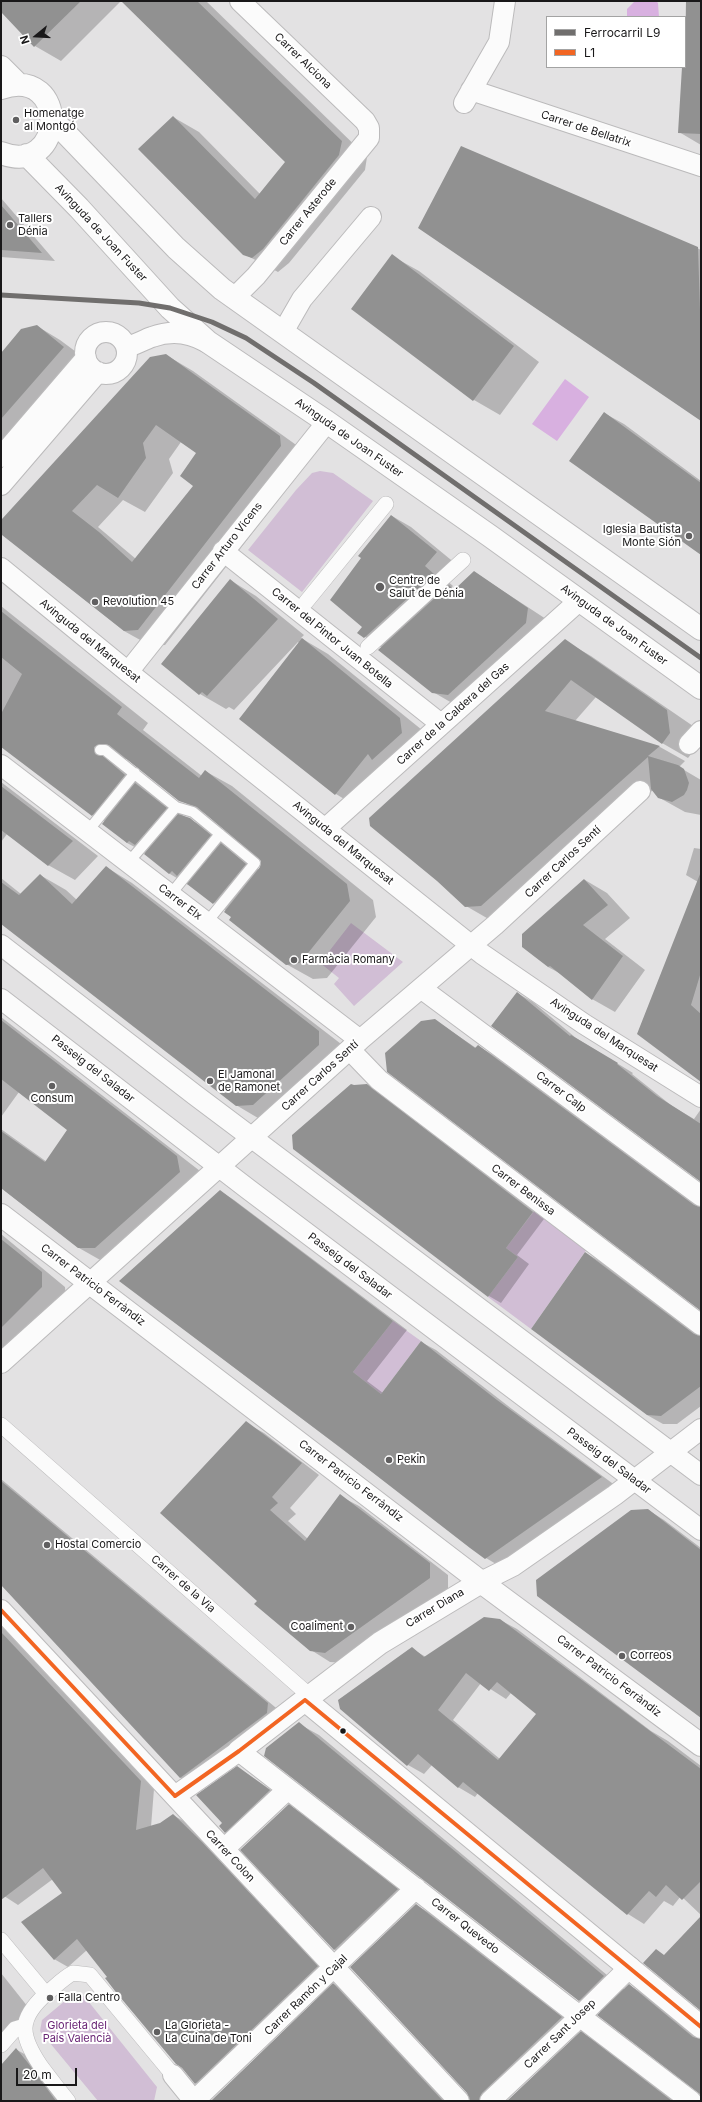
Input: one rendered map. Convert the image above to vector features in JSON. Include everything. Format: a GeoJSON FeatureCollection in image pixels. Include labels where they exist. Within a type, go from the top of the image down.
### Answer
{"type":"FeatureCollection","features":[{"type":"Feature","properties":{"kind":"main road"},"geometry":{"type":"LineString","coordinates":[[1,67],[10,86],[32,88],[41,94],[48,102],[53,120],[51,132],[46,142],[39,150],[27,155],[14,156],[1,153]]}},
{"type":"Feature","properties":{"kind":"main road"},"geometry":{"type":"LineString","coordinates":[[53,120],[176,248],[234,298],[701,629]]}},
{"type":"Feature","properties":{"kind":"main road","name":"Avinguda de Joan Fuster"},"geometry":{"type":"LineString","coordinates":[[27,155],[79,208],[170,308],[208,342],[327,422],[580,600],[701,688]]}},
{"type":"Feature","properties":{"kind":"main road","name":"Carrer Patricio Ferràndiz"},"geometry":{"type":"LineString","coordinates":[[1,1215],[91,1282],[481,1582],[701,1745]]}},
{"type":"Feature","properties":{"kind":"main road","name":"Carrer Diana"},"geometry":{"type":"LineString","coordinates":[[239,1751],[380,1643],[481,1582]]}},
{"type":"Feature","properties":{"kind":"main road","name":"Carrer de la Via"},"geometry":{"type":"LineString","coordinates":[[308,1698],[630,1967]]}},
{"type":"Feature","properties":{"kind":"main road"},"geometry":{"type":"LineString","coordinates":[[630,1967],[701,2027]]}},
{"type":"Feature","properties":{"kind":"street","name":"Carrer Alciona"},"geometry":{"type":"LineString","coordinates":[[240,1],[366,121]]}},
{"type":"Feature","properties":{"kind":"street","name":"Carrer de Bellatrix"},"geometry":{"type":"LineString","coordinates":[[505,1],[499,42],[468,97],[701,166]]}},
{"type":"Feature","properties":{"kind":"street","name":"Carrer Asterode"},"geometry":{"type":"LineString","coordinates":[[234,298],[256,276],[369,138],[369,128],[366,121]]}},
{"type":"Feature","properties":{"kind":"street"},"geometry":{"type":"LineString","coordinates":[[283,332],[302,300],[370,216]]}},
{"type":"Feature","properties":{"kind":"street"},"geometry":{"type":"LineString","coordinates":[[101,332],[117,334],[126,347],[125,362],[120,368],[106,374],[92,365],[86,350],[88,342],[101,332]]}},
{"type":"Feature","properties":{"kind":"street"},"geometry":{"type":"LineString","coordinates":[[126,347],[152,337],[174,333],[193,334],[208,342]]}},
{"type":"Feature","properties":{"kind":"street"},"geometry":{"type":"LineString","coordinates":[[1,457],[92,365]]}},
{"type":"Feature","properties":{"kind":"street"},"geometry":{"type":"LineString","coordinates":[[1,485],[92,365]]}},
{"type":"Feature","properties":{"kind":"street","name":"Carrer Arturo Vicens"},"geometry":{"type":"LineString","coordinates":[[128,672],[327,422]]}},
{"type":"Feature","properties":{"kind":"street"},"geometry":{"type":"LineString","coordinates":[[306,602],[386,504]]}},
{"type":"Feature","properties":{"kind":"street","name":"Carrer del Pintor Juan Botella"},"geometry":{"type":"LineString","coordinates":[[223,551],[442,724]]}},
{"type":"Feature","properties":{"kind":"street"},"geometry":{"type":"LineString","coordinates":[[368,647],[463,560]]}},
{"type":"Feature","properties":{"kind":"street","name":"Avinguda del Marquesat"},"geometry":{"type":"LineString","coordinates":[[1,568],[128,672],[472,945],[584,1024],[701,1097]]}},
{"type":"Feature","properties":{"kind":"street","name":"Carrer de la Caldera del Gas"},"geometry":{"type":"LineString","coordinates":[[326,828],[580,600]]}},
{"type":"Feature","properties":{"kind":"street","name":"Carrer Elx"},"geometry":{"type":"LineString","coordinates":[[1,765],[207,922],[355,1045]]}},
{"type":"Feature","properties":{"kind":"street","name":"Carrer Carlos Sentí"},"geometry":{"type":"LineString","coordinates":[[1,1363],[251,1137],[355,1045],[472,945],[640,791]]}},
{"type":"Feature","properties":{"kind":"street"},"geometry":{"type":"LineString","coordinates":[[1,946],[251,1137],[701,1475]]}},
{"type":"Feature","properties":{"kind":"street","name":"Carrer Calp"},"geometry":{"type":"LineString","coordinates":[[422,989],[701,1196]]}},
{"type":"Feature","properties":{"kind":"street","name":"Passeig del Saladar"},"geometry":{"type":"LineString","coordinates":[[1,999],[219,1166],[701,1530]]}},
{"type":"Feature","properties":{"kind":"street","name":"Carrer Benissa"},"geometry":{"type":"LineString","coordinates":[[355,1045],[379,1080],[701,1325]]}},
{"type":"Feature","properties":{"kind":"street","name":"Carrer de la Via"},"geometry":{"type":"LineString","coordinates":[[1,1425],[308,1698]]}},
{"type":"Feature","properties":{"kind":"street","name":"Carrer Diana"},"geometry":{"type":"LineString","coordinates":[[481,1582],[512,1566],[615,1495],[701,1429]]}},
{"type":"Feature","properties":{"kind":"street","name":"Carrer Colon"},"geometry":{"type":"LineString","coordinates":[[1,1610],[459,2101]]}},
{"type":"Feature","properties":{"kind":"street","name":"Carrer Diana"},"geometry":{"type":"LineString","coordinates":[[175,1796],[239,1751]]}},
{"type":"Feature","properties":{"kind":"street","name":"Carrer Quevedo"},"geometry":{"type":"LineString","coordinates":[[239,1751],[579,2017],[691,2101]]}},
{"type":"Feature","properties":{"kind":"street"},"geometry":{"type":"LineString","coordinates":[[224,1849],[288,1789]]}},
{"type":"Feature","properties":{"kind":"street","name":"Carrer Ramón y Cajal"},"geometry":{"type":"LineString","coordinates":[[194,2101],[416,1888]]}},
{"type":"Feature","properties":{"kind":"street"},"geometry":{"type":"LineString","coordinates":[[1,1940],[46,1994]]}},
{"type":"Feature","properties":{"kind":"street","name":"Carrer Sant Josep"},"geometry":{"type":"LineString","coordinates":[[490,2101],[630,1967]]}},
{"type":"Feature","properties":{"kind":"street"},"geometry":{"type":"LineString","coordinates":[[68,2101],[56,2088],[28,2046],[25,2026],[31,2009],[46,1994],[73,1973],[90,1975],[194,2101]]}},
{"type":"Feature","properties":{"kind":"street"},"geometry":{"type":"LineString","coordinates":[[1,2045],[15,2029],[25,2026]]}},
{"type":"Feature","properties":{"kind":"lane"},"geometry":{"type":"LineString","coordinates":[[100,750],[105,750],[176,807],[193,812],[256,863],[207,922]]}},
{"type":"Feature","properties":{"kind":"lane"},"geometry":{"type":"LineString","coordinates":[[87,832],[135,773]]}},
{"type":"Feature","properties":{"kind":"lane"},"geometry":{"type":"LineString","coordinates":[[128,863],[176,807]]}},
{"type":"Feature","properties":{"kind":"lane"},"geometry":{"type":"LineString","coordinates":[[170,895],[220,834]]}},
{"type":"Feature","properties":{"kind":"green space"},"geometry":{"type":"Polygon","coordinates":[[[320,471],[333,473],[373,501],[302,592],[248,550],[296,490],[312,473],[320,471]]]}},
{"type":"Feature","properties":{"kind":"green space"},"geometry":{"type":"Polygon","coordinates":[[[351,923],[403,962],[354,1006],[334,984],[339,978],[320,963],[351,923]]]}},
{"type":"Feature","properties":{"kind":"green space"},"geometry":{"type":"Polygon","coordinates":[[[535,1210],[587,1249],[531,1329],[488,1297],[518,1257],[506,1248],[535,1210]]]}},
{"type":"Feature","properties":{"kind":"green space"},"geometry":{"type":"Polygon","coordinates":[[[393,1321],[421,1341],[381,1394],[353,1372],[393,1321]]]}},
{"type":"Feature","properties":{"kind":"green space","name":"Glorieta del País Valencià"},"geometry":{"type":"Polygon","coordinates":[[[72,1995],[84,1996],[157,2087],[154,2101],[98,2101],[40,2031],[42,2020],[72,1995]]]}},
{"type":"Feature","properties":{"kind":"shaded area"},"geometry":{"type":"Polygon","coordinates":[[[635,1],[656,1],[658,3],[659,16],[627,16],[627,9],[635,1]]]}},
{"type":"Feature","properties":{"kind":"shaded area"},"geometry":{"type":"Polygon","coordinates":[[[565,379],[589,397],[557,441],[532,424],[565,379]]]}},
{"type":"Feature","properties":{"kind":"building"},"geometry":{"type":"Polygon","coordinates":[[[1,1],[81,1],[34,47],[1,12],[1,1]]]}},
{"type":"Feature","properties":{"kind":"building"},"geometry":{"type":"Polygon","coordinates":[[[121,1],[197,1],[342,141],[339,155],[263,249],[252,258],[243,255],[138,149],[173,116],[255,199],[285,162],[121,1]]]}},
{"type":"Feature","properties":{"kind":"building"},"geometry":{"type":"Polygon","coordinates":[[[686,1],[701,1],[701,134],[678,133],[682,68],[686,68],[686,1]]]}},
{"type":"Feature","properties":{"kind":"building"},"geometry":{"type":"Polygon","coordinates":[[[461,146],[698,247],[701,340],[701,421],[418,228],[461,146]]]}},
{"type":"Feature","properties":{"kind":"building","name":"Tallers Dénia"},"geometry":{"type":"Polygon","coordinates":[[[1,205],[25,233],[42,253],[1,250],[1,205]]]}},
{"type":"Feature","properties":{"kind":"building"},"geometry":{"type":"Polygon","coordinates":[[[392,254],[514,346],[473,401],[351,309],[392,254]]]}},
{"type":"Feature","properties":{"kind":"building"},"geometry":{"type":"Polygon","coordinates":[[[37,325],[64,347],[1,419],[1,353],[21,329],[37,325]]]}},
{"type":"Feature","properties":{"kind":"building"},"geometry":{"type":"Polygon","coordinates":[[[166,354],[280,436],[281,446],[138,630],[124,631],[2,535],[2,519],[150,357],[166,354]],[[156,425],[143,443],[146,458],[118,498],[97,485],[72,511],[99,532],[132,562],[193,486],[180,476],[196,453],[156,425]]]}},
{"type":"Feature","properties":{"kind":"building"},"geometry":{"type":"Polygon","coordinates":[[[604,412],[701,483],[701,555],[569,461],[604,412]]]}},
{"type":"Feature","properties":{"kind":"building","name":"Centre de Salut de Dénia"},"geometry":{"type":"Polygon","coordinates":[[[391,515],[437,552],[425,566],[434,574],[364,638],[357,633],[362,627],[330,600],[361,558],[358,556],[391,515]]]}},
{"type":"Feature","properties":{"kind":"building"},"geometry":{"type":"Polygon","coordinates":[[[474,571],[528,608],[526,623],[448,695],[432,693],[378,650],[449,585],[454,590],[474,571]]]}},
{"type":"Feature","properties":{"kind":"building"},"geometry":{"type":"Polygon","coordinates":[[[230,579],[278,619],[207,696],[202,692],[199,695],[161,664],[230,579]]]}},
{"type":"Feature","properties":{"kind":"building"},"geometry":{"type":"Polygon","coordinates":[[[1,611],[122,707],[117,714],[199,778],[205,770],[347,884],[350,901],[300,963],[286,965],[229,920],[231,917],[224,912],[260,867],[261,861],[197,807],[179,801],[109,745],[100,744],[94,747],[95,754],[103,756],[125,775],[92,816],[1,747],[1,714],[22,674],[1,657],[1,611]]]}},
{"type":"Feature","properties":{"kind":"building"},"geometry":{"type":"Polygon","coordinates":[[[302,638],[400,718],[402,733],[372,760],[368,754],[335,795],[239,719],[302,638]]]}},
{"type":"Feature","properties":{"kind":"building"},"geometry":{"type":"Polygon","coordinates":[[[565,639],[667,710],[670,733],[662,744],[571,680],[545,711],[660,746],[648,756],[678,765],[684,769],[689,783],[687,790],[684,795],[672,802],[658,798],[651,789],[648,757],[481,906],[465,907],[437,881],[370,826],[369,818],[565,639]]]}},
{"type":"Feature","properties":{"kind":"building"},"geometry":{"type":"Polygon","coordinates":[[[135,783],[167,808],[135,845],[129,841],[127,843],[102,824],[135,783]]]}},
{"type":"Feature","properties":{"kind":"building"},"geometry":{"type":"Polygon","coordinates":[[[1,786],[73,841],[48,866],[1,830],[1,786]]]}},
{"type":"Feature","properties":{"kind":"building"},"geometry":{"type":"Polygon","coordinates":[[[178,814],[190,818],[211,835],[177,876],[172,871],[169,874],[144,854],[178,814]]]}},
{"type":"Feature","properties":{"kind":"building"},"geometry":{"type":"Polygon","coordinates":[[[221,843],[246,864],[213,904],[187,884],[221,843]]]}},
{"type":"Feature","properties":{"kind":"building"},"geometry":{"type":"Polygon","coordinates":[[[106,866],[319,1031],[319,1045],[253,1105],[236,1106],[1,924],[1,882],[19,895],[40,874],[72,904],[106,866]]]}},
{"type":"Feature","properties":{"kind":"building"},"geometry":{"type":"Polygon","coordinates":[[[700,874],[701,972],[691,1005],[701,1014],[701,1082],[637,1034],[700,874]]]}},
{"type":"Feature","properties":{"kind":"building"},"geometry":{"type":"Polygon","coordinates":[[[584,879],[608,905],[583,925],[623,956],[592,1000],[550,966],[548,967],[522,947],[522,934],[584,879]]]}},
{"type":"Feature","properties":{"kind":"building"},"geometry":{"type":"Polygon","coordinates":[[[517,992],[570,1036],[571,1035],[618,1063],[617,1064],[657,1096],[701,1124],[701,1182],[491,1026],[517,992]]]}},
{"type":"Feature","properties":{"kind":"building"},"geometry":{"type":"Polygon","coordinates":[[[435,1019],[475,1048],[478,1045],[694,1205],[701,1207],[701,1311],[387,1072],[385,1053],[421,1021],[435,1019]]]}},
{"type":"Feature","properties":{"kind":"building"},"geometry":{"type":"Polygon","coordinates":[[[1,1020],[177,1156],[180,1172],[95,1248],[78,1248],[1,1188],[1,1131],[45,1162],[67,1130],[1,1079],[1,1020]]]}},
{"type":"Feature","properties":{"kind":"building"},"geometry":{"type":"Polygon","coordinates":[[[351,1084],[367,1084],[533,1212],[506,1248],[518,1257],[488,1297],[293,1149],[292,1135],[351,1084]]]}},
{"type":"Feature","properties":{"kind":"building"},"geometry":{"type":"Polygon","coordinates":[[[220,1190],[393,1321],[353,1372],[381,1394],[421,1341],[497,1400],[602,1477],[485,1559],[470,1548],[341,1448],[119,1281],[220,1190]]]}},
{"type":"Feature","properties":{"kind":"building"},"geometry":{"type":"Polygon","coordinates":[[[1,1239],[42,1272],[42,1287],[1,1328],[1,1239]]]}},
{"type":"Feature","properties":{"kind":"building"},"geometry":{"type":"Polygon","coordinates":[[[585,1252],[694,1334],[701,1336],[701,1386],[661,1416],[647,1415],[531,1329],[585,1252]]]}},
{"type":"Feature","properties":{"kind":"building"},"geometry":{"type":"Polygon","coordinates":[[[246,1421],[302,1463],[272,1497],[278,1503],[270,1510],[305,1541],[340,1494],[430,1563],[430,1578],[325,1653],[310,1651],[254,1604],[257,1601],[160,1513],[246,1421]]]}},
{"type":"Feature","properties":{"kind":"building"},"geometry":{"type":"Polygon","coordinates":[[[1,1481],[268,1703],[267,1713],[180,1778],[1,1585],[1,1481]]]}},
{"type":"Feature","properties":{"kind":"building"},"geometry":{"type":"Polygon","coordinates":[[[648,1509],[701,1550],[701,1718],[537,1596],[536,1580],[631,1510],[648,1509]]]}},
{"type":"Feature","properties":{"kind":"building"},"geometry":{"type":"Polygon","coordinates":[[[484,1617],[500,1619],[701,1769],[701,1881],[682,1900],[666,1885],[656,1897],[649,1891],[627,1915],[463,1782],[458,1788],[418,1754],[407,1766],[340,1709],[338,1700],[412,1647],[424,1657],[484,1617]],[[466,1673],[438,1710],[498,1760],[536,1714],[497,1682],[489,1691],[466,1673]]]}},
{"type":"Feature","properties":{"kind":"building"},"geometry":{"type":"Polygon","coordinates":[[[1,1632],[141,1781],[136,1830],[160,1823],[173,1814],[202,1842],[318,1966],[195,2084],[182,2068],[176,2064],[115,1991],[105,1978],[107,1977],[77,1939],[54,1960],[21,1922],[62,1893],[43,1868],[1,1900],[1,1632]]]}},
{"type":"Feature","properties":{"kind":"building"},"geometry":{"type":"Polygon","coordinates":[[[299,1722],[604,1976],[579,2001],[264,1756],[266,1748],[299,1722]]]}},
{"type":"Feature","properties":{"kind":"building"},"geometry":{"type":"Polygon","coordinates":[[[237,1766],[270,1790],[225,1833],[219,1826],[222,1823],[196,1795],[237,1766]]]}},
{"type":"Feature","properties":{"kind":"building"},"geometry":{"type":"Polygon","coordinates":[[[289,1804],[398,1889],[334,1950],[240,1850],[289,1804]]]}},
{"type":"Feature","properties":{"kind":"building"},"geometry":{"type":"Polygon","coordinates":[[[416,1904],[562,2017],[482,2093],[479,2101],[470,2101],[467,2093],[350,1967],[416,1904]]]}},
{"type":"Feature","properties":{"kind":"building"},"geometry":{"type":"Polygon","coordinates":[[[701,1916],[701,2011],[643,1963],[656,1949],[664,1955],[701,1916]]]}},
{"type":"Feature","properties":{"kind":"building"},"geometry":{"type":"Polygon","coordinates":[[[333,1983],[443,2101],[211,2101],[333,1983]]]}},
{"type":"Feature","properties":{"kind":"building"},"geometry":{"type":"Polygon","coordinates":[[[629,1984],[693,2037],[701,2039],[701,2095],[597,2015],[629,1984]]]}},
{"type":"Feature","properties":{"kind":"building"},"geometry":{"type":"Polygon","coordinates":[[[581,2031],[672,2101],[507,2101],[581,2031]]]}},
{"type":"Feature","properties":{"kind":"building"},"geometry":{"type":"Polygon","coordinates":[[[16,2048],[56,2101],[1,2101],[1,2065],[16,2048]]]}},
{"type":"Feature","properties":{"kind":"rail line","name":"L9"},"geometry":{"type":"LineString","coordinates":[[1,295],[139,303],[170,308],[212,322],[246,338],[314,383],[701,658]]}},
{"type":"Feature","properties":{"kind":"transit line","name":"L1"},"geometry":{"type":"LineString","coordinates":[[1,1610],[175,1796]]}},
{"type":"Feature","properties":{"kind":"transit line","name":"L1"},"geometry":{"type":"LineString","coordinates":[[305,1700],[701,2027]]}},
{"type":"Feature","properties":{"kind":"transit line","name":"L1"},"geometry":{"type":"LineString","coordinates":[[175,1796],[239,1751],[305,1700]]}},
{"type":"Feature","properties":{"kind":"place","name":"Homenatge al Montgó"},"geometry":{"type":"Point","coordinates":[16,120]}},
{"type":"Feature","properties":{"kind":"place","name":"Tallers Dénia"},"geometry":{"type":"Point","coordinates":[10,225]}},
{"type":"Feature","properties":{"kind":"place","name":"Iglesia Bautista Monte Sión"},"geometry":{"type":"Point","coordinates":[689,536]}},
{"type":"Feature","properties":{"kind":"place","name":"Centre de Salut de Dénia"},"geometry":{"type":"Point","coordinates":[380,587]}},
{"type":"Feature","properties":{"kind":"place","name":"Revolution 45"},"geometry":{"type":"Point","coordinates":[95,602]}},
{"type":"Feature","properties":{"kind":"place","name":"Farmàcia Romany"},"geometry":{"type":"Point","coordinates":[294,960]}},
{"type":"Feature","properties":{"kind":"place","name":"El Jamonal de Ramonet"},"geometry":{"type":"Point","coordinates":[210,1081]}},
{"type":"Feature","properties":{"kind":"place","name":"Consum"},"geometry":{"type":"Point","coordinates":[52,1086]}},
{"type":"Feature","properties":{"kind":"place","name":"Pekin"},"geometry":{"type":"Point","coordinates":[389,1460]}},
{"type":"Feature","properties":{"kind":"place","name":"Hostal Comercio"},"geometry":{"type":"Point","coordinates":[47,1545]}},
{"type":"Feature","properties":{"kind":"place","name":"Coaliment"},"geometry":{"type":"Point","coordinates":[351,1627]}},
{"type":"Feature","properties":{"kind":"place","name":"Correos"},"geometry":{"type":"Point","coordinates":[622,1656]}},
{"type":"Feature","properties":{"kind":"place","name":"Falla Centro"},"geometry":{"type":"Point","coordinates":[50,1998]}},
{"type":"Feature","properties":{"kind":"place","name":"La Glorieta - La Cuina de Toni"},"geometry":{"type":"Point","coordinates":[157,2032]}}]}
